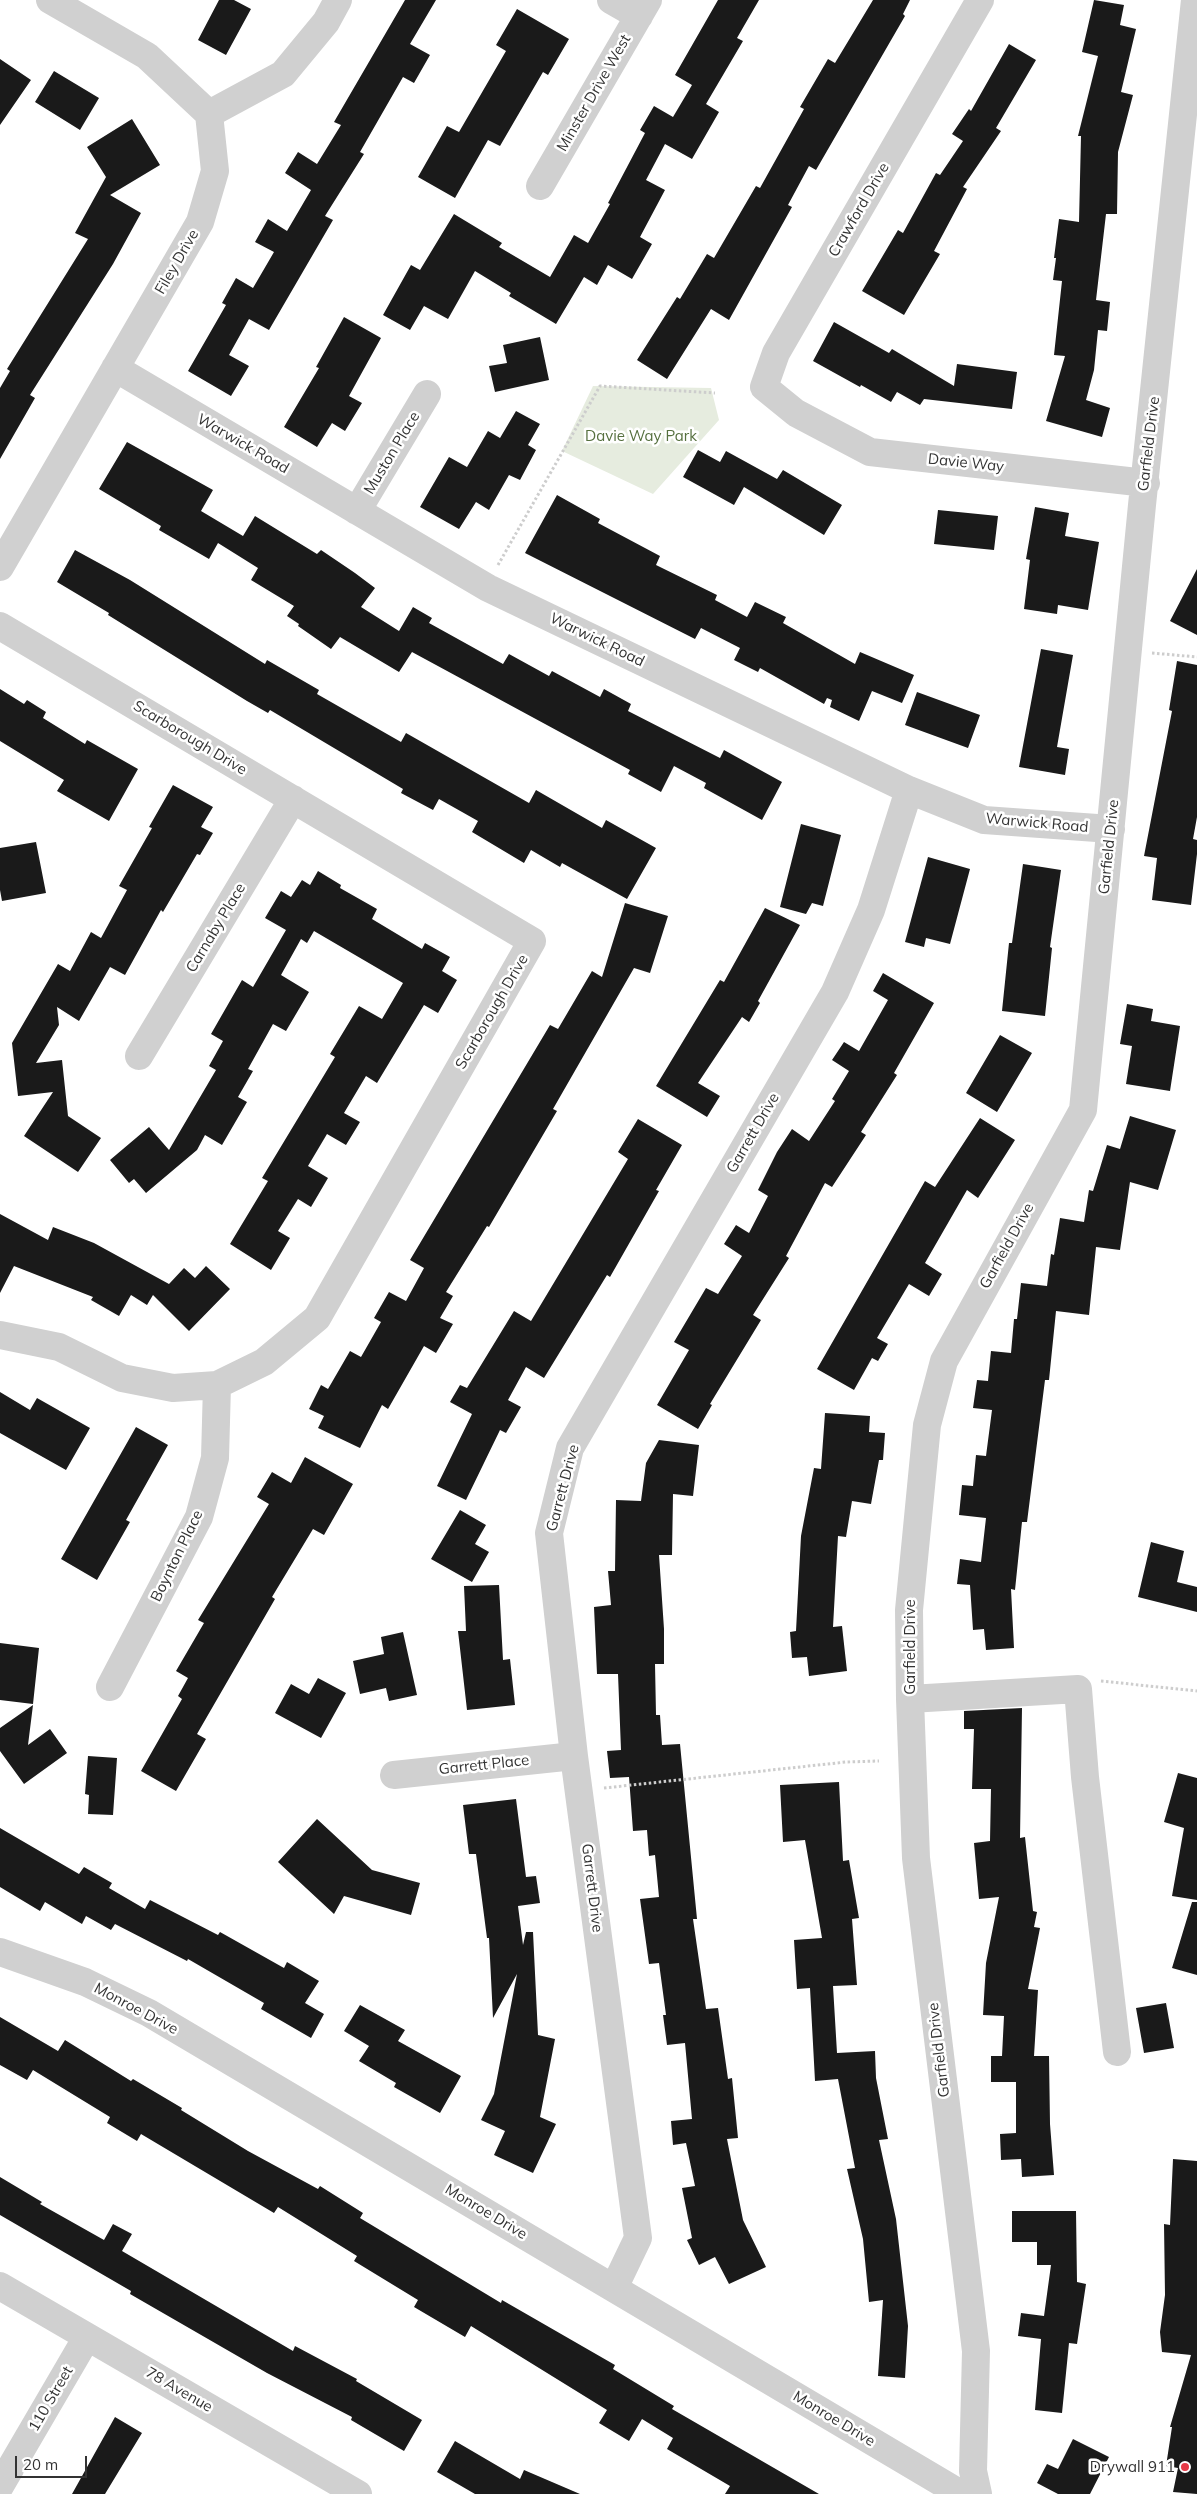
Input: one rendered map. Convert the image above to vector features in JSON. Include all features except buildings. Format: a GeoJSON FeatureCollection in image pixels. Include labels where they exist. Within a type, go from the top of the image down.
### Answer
{"type":"FeatureCollection","features":[{"type":"Feature","properties":{"kind":"street"},"geometry":{"type":"LineString","coordinates":[[50,0],[148,56],[209,114],[283,74],[326,22],[338,0]]}},
{"type":"Feature","properties":{"kind":"street"},"geometry":{"type":"LineString","coordinates":[[611,0],[644,8]]}},
{"type":"Feature","properties":{"kind":"street","name":"Crawford Drive"},"geometry":{"type":"LineString","coordinates":[[796,413],[764,387],[776,353],[980,0]]}},
{"type":"Feature","properties":{"kind":"street","name":"Garfield Drive"},"geometry":{"type":"LineString","coordinates":[[978,2494],[973,2470],[976,2351],[916,1858],[910,1699],[909,1610],[927,1425],[944,1361],[1082,1110],[1196,0]]}},
{"type":"Feature","properties":{"kind":"street","name":"Minster Drive West"},"geometry":{"type":"LineString","coordinates":[[540,186],[644,8]]}},
{"type":"Feature","properties":{"kind":"street","name":"Filey Drive"},"geometry":{"type":"LineString","coordinates":[[0,567],[200,222],[215,171],[209,114]]}},
{"type":"Feature","properties":{"kind":"street","name":"Warwick Road"},"geometry":{"type":"LineString","coordinates":[[115,368],[488,588],[909,790],[984,820],[1111,829]]}},
{"type":"Feature","properties":{"kind":"street","name":"Muston Place"},"geometry":{"type":"LineString","coordinates":[[357,511],[427,394]]}},
{"type":"Feature","properties":{"kind":"street","name":"Davie Way"},"geometry":{"type":"LineString","coordinates":[[796,413],[870,452],[1146,483]]}},
{"type":"Feature","properties":{"kind":"street","name":"Scarborough Drive"},"geometry":{"type":"LineString","coordinates":[[0,626],[532,941],[317,1318],[264,1362],[217,1385],[174,1388],[122,1378],[59,1347],[0,1335]]}},
{"type":"Feature","properties":{"kind":"street","name":"Garrett Drive"},"geometry":{"type":"LineString","coordinates":[[614,2288],[638,2238],[574,1756],[549,1533],[570,1448],[835,992],[871,910],[909,790]]}},
{"type":"Feature","properties":{"kind":"street","name":"Carnaby Place"},"geometry":{"type":"LineString","coordinates":[[139,1056],[293,799]]}},
{"type":"Feature","properties":{"kind":"street","name":"Boynton Place"},"geometry":{"type":"LineString","coordinates":[[110,1687],[199,1517],[215,1458],[217,1385]]}},
{"type":"Feature","properties":{"kind":"street"},"geometry":{"type":"LineString","coordinates":[[910,1699],[1078,1690],[1085,1777],[1117,2052]]}},
{"type":"Feature","properties":{"kind":"street","name":"Garrett Place"},"geometry":{"type":"LineString","coordinates":[[394,1775],[574,1756]]}},
{"type":"Feature","properties":{"kind":"street","name":"Monroe Drive"},"geometry":{"type":"LineString","coordinates":[[0,1952],[85,1982],[149,2013],[961,2494]]}},
{"type":"Feature","properties":{"kind":"street","name":"78 Avenue"},"geometry":{"type":"LineString","coordinates":[[0,2286],[358,2494]]}},
{"type":"Feature","properties":{"kind":"street","name":"110 Street"},"geometry":{"type":"LineString","coordinates":[[0,2486],[87,2337]]}},
{"type":"Feature","properties":{"kind":"path"},"geometry":{"type":"LineString","coordinates":[[494,572],[600,386],[715,394]]}},
{"type":"Feature","properties":{"kind":"path"},"geometry":{"type":"LineString","coordinates":[[1149,653],[1197,656]]}},
{"type":"Feature","properties":{"kind":"path"},"geometry":{"type":"LineString","coordinates":[[1096,1681],[1197,1691]]}},
{"type":"Feature","properties":{"kind":"path"},"geometry":{"type":"LineString","coordinates":[[596,1788],[846,1762],[879,1761]]}},
{"type":"Feature","properties":{"kind":"green space","name":"Davie Way Park"},"geometry":{"type":"Polygon","coordinates":[[[593,386],[711,388],[719,420],[653,494],[562,451],[593,386]]]}},
{"type":"Feature","properties":{"kind":"place","name":"Drywall 911"},"geometry":{"type":"Point","coordinates":[1185,2467]}}]}
